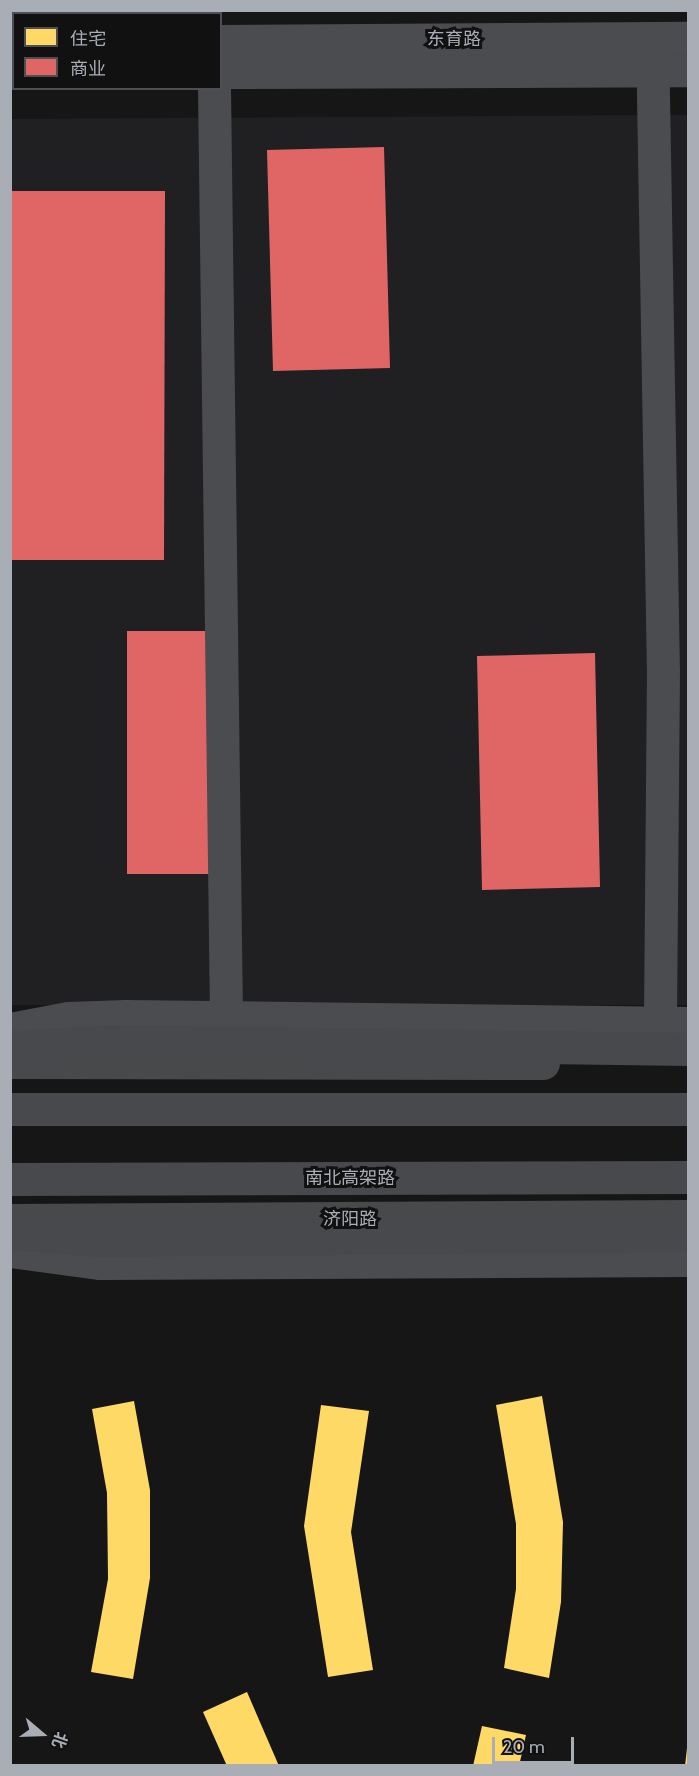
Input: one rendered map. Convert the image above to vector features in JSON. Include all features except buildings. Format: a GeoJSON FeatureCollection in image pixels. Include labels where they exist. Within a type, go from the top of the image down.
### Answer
{"type":"FeatureCollection","features":[{"type":"Feature","properties":{"kind":"highway"},"geometry":{"type":"LineString","coordinates":[[10,1047],[113,1041],[688,1049]]}},
{"type":"Feature","properties":{"kind":"highway"},"geometry":{"type":"LineString","coordinates":[[10,1109],[688,1109]]}},
{"type":"Feature","properties":{"kind":"highway","name":"南北高架路"},"geometry":{"type":"LineString","coordinates":[[10,1179],[688,1177]]}},
{"type":"Feature","properties":{"kind":"highway"},"geometry":{"type":"LineString","coordinates":[[10,1233],[98,1240],[688,1235]]}},
{"type":"Feature","properties":{"kind":"main road"},"geometry":{"type":"LineString","coordinates":[[10,1062],[688,1064]]}},
{"type":"Feature","properties":{"kind":"main road","name":"济阳路"},"geometry":{"type":"LineString","coordinates":[[10,1220],[688,1216]]}},
{"type":"Feature","properties":{"kind":"street"},"geometry":{"type":"LineString","coordinates":[[10,1029],[68,1018],[226,1017],[674,1022],[663,672],[652,38]]}},
{"type":"Feature","properties":{"kind":"street","name":"东育路"},"geometry":{"type":"LineString","coordinates":[[222,41],[688,38]]}},
{"type":"Feature","properties":{"kind":"street","name":"东育路"},"geometry":{"type":"LineString","coordinates":[[222,72],[688,70]]}},
{"type":"Feature","properties":{"kind":"street"},"geometry":{"type":"LineString","coordinates":[[214,90],[226,1017]]}},
{"type":"Feature","properties":{"kind":"street"},"geometry":{"type":"LineString","coordinates":[[10,1251],[100,1263],[688,1260]]}},
{"type":"Feature","properties":{"kind":"shaded area"},"geometry":{"type":"Polygon","coordinates":[[[688,115],[688,1005],[11,1005],[10,119],[688,115]]]}}]}
